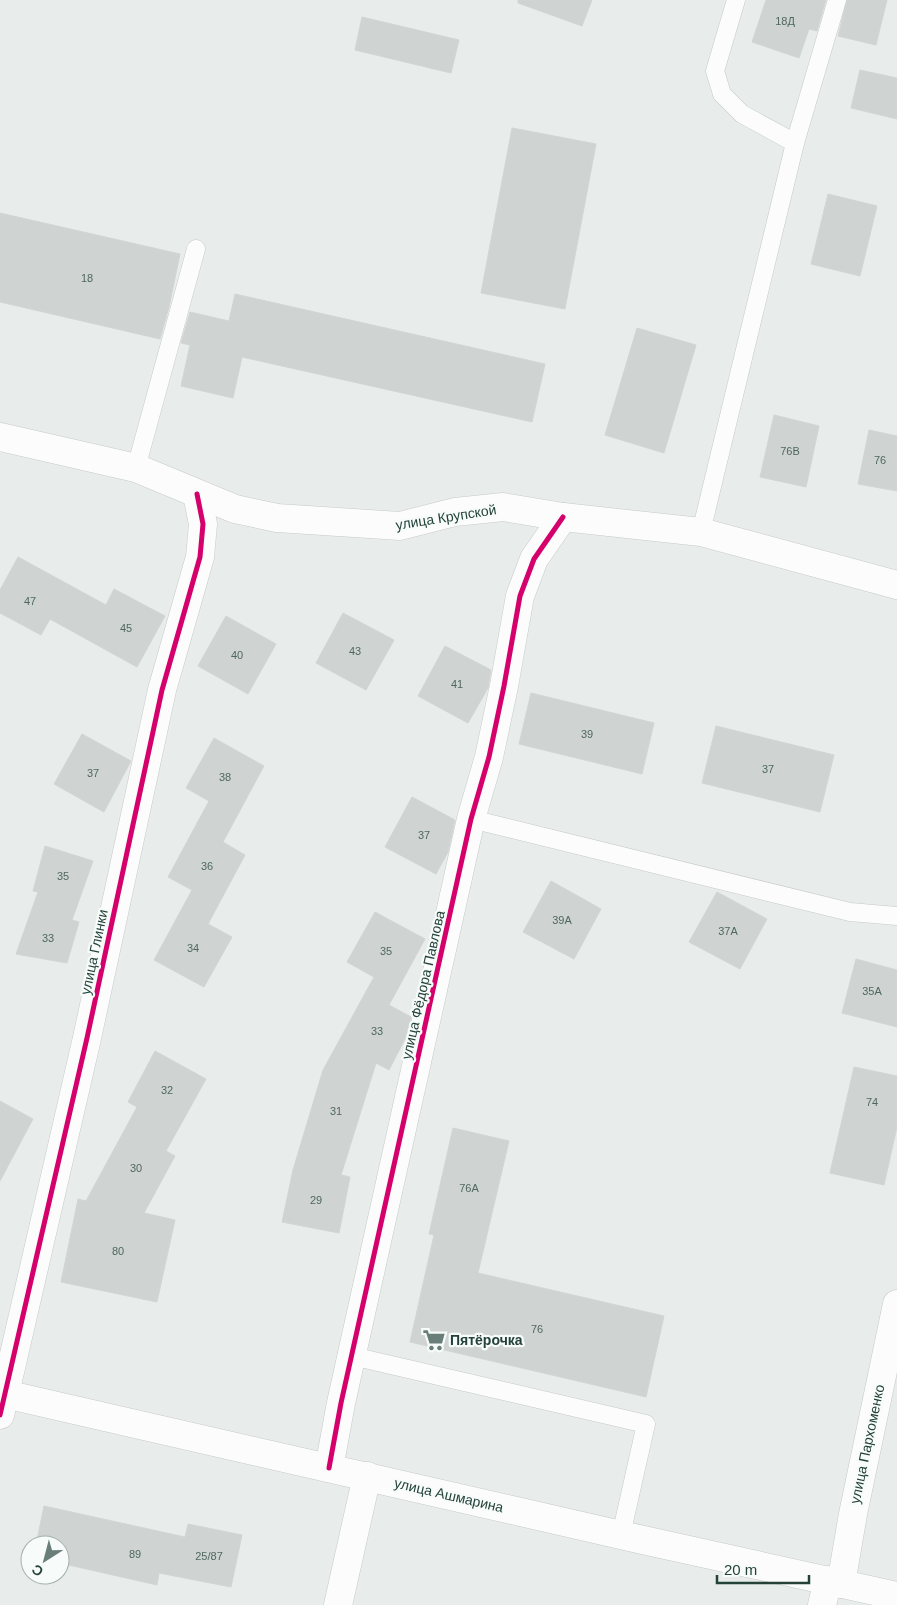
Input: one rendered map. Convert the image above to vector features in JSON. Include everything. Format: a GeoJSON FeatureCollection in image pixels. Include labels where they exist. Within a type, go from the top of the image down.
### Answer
{"type":"FeatureCollection","features":[{"type":"Feature","properties":{"kind":"street","name":"улица Крупской"},"geometry":{"type":"LineString","coordinates":[[0,437],[136,468],[235,509],[277,518],[400,526],[456,512],[503,507],[562,517],[701,532],[897,586]]}},
{"type":"Feature","properties":{"kind":"street","name":"улица Глинки"},"geometry":{"type":"LineString","coordinates":[[1,1401],[85,1048],[162,690],[200,557],[203,524],[197,494]]}},
{"type":"Feature","properties":{"kind":"street","name":"улица Фёдора Павлова"},"geometry":{"type":"LineString","coordinates":[[329,1468],[471,819],[489,757],[520,596],[534,559],[562,517]]}},
{"type":"Feature","properties":{"kind":"street","name":"улица Пархоменко"},"geometry":{"type":"LineString","coordinates":[[830,1590],[853,1514],[897,1304]]}},
{"type":"Feature","properties":{"kind":"street","name":"улица Ашмарина"},"geometry":{"type":"LineString","coordinates":[[1,1401],[368,1476],[621,1535],[830,1590],[897,1596]]}},
{"type":"Feature","properties":{"kind":"street"},"geometry":{"type":"LineString","coordinates":[[338,1605],[368,1476]]}},
{"type":"Feature","properties":{"kind":"lane"},"geometry":{"type":"LineString","coordinates":[[736,0],[715,71],[722,94],[742,114],[795,143]]}},
{"type":"Feature","properties":{"kind":"lane"},"geometry":{"type":"LineString","coordinates":[[701,532],[795,143],[837,0]]}},
{"type":"Feature","properties":{"kind":"lane"},"geometry":{"type":"LineString","coordinates":[[136,468],[196,249]]}},
{"type":"Feature","properties":{"kind":"lane"},"geometry":{"type":"LineString","coordinates":[[471,819],[850,912],[897,916]]}},
{"type":"Feature","properties":{"kind":"lane"},"geometry":{"type":"LineString","coordinates":[[352,1356],[646,1424],[621,1535]]}},
{"type":"Feature","properties":{"kind":"building"},"geometry":{"type":"Polygon","coordinates":[[[518,0],[592,0],[582,26],[518,3],[518,0]]]}},
{"type":"Feature","properties":{"kind":"building"},"geometry":{"type":"Polygon","coordinates":[[[766,0],[826,0],[817,31],[809,29],[799,58],[752,42],[766,0]]]}},
{"type":"Feature","properties":{"kind":"building"},"geometry":{"type":"Polygon","coordinates":[[[847,0],[887,0],[876,45],[838,36],[847,0]]]}},
{"type":"Feature","properties":{"kind":"building"},"geometry":{"type":"Polygon","coordinates":[[[362,17],[459,40],[451,73],[355,50],[362,17]]]}},
{"type":"Feature","properties":{"kind":"building"},"geometry":{"type":"Polygon","coordinates":[[[860,70],[897,78],[897,119],[851,108],[860,70]]]}},
{"type":"Feature","properties":{"kind":"building"},"geometry":{"type":"Polygon","coordinates":[[[512,128],[596,144],[565,309],[481,293],[512,128]]]}},
{"type":"Feature","properties":{"kind":"building"},"geometry":{"type":"Polygon","coordinates":[[[828,194],[877,206],[860,276],[811,264],[828,194]]]}},
{"type":"Feature","properties":{"kind":"building"},"geometry":{"type":"Polygon","coordinates":[[[0,213],[180,254],[160,339],[0,302],[0,213]]]}},
{"type":"Feature","properties":{"kind":"building"},"geometry":{"type":"Polygon","coordinates":[[[235,294],[545,364],[532,422],[242,357],[233,398],[181,386],[190,345],[181,343],[190,312],[229,321],[235,294]]]}},
{"type":"Feature","properties":{"kind":"building"},"geometry":{"type":"Polygon","coordinates":[[[637,328],[696,345],[664,453],[605,435],[637,328]]]}},
{"type":"Feature","properties":{"kind":"building"},"geometry":{"type":"Polygon","coordinates":[[[774,415],[819,426],[806,487],[760,477],[774,415]]]}},
{"type":"Feature","properties":{"kind":"building"},"geometry":{"type":"Polygon","coordinates":[[[869,430],[897,436],[897,491],[858,484],[869,430]]]}},
{"type":"Feature","properties":{"kind":"building"},"geometry":{"type":"Polygon","coordinates":[[[18,557],[106,605],[114,589],[165,616],[137,667],[50,619],[41,635],[0,613],[0,590],[18,557]]]}},
{"type":"Feature","properties":{"kind":"building"},"geometry":{"type":"Polygon","coordinates":[[[343,613],[394,640],[366,690],[316,663],[343,613]]]}},
{"type":"Feature","properties":{"kind":"building"},"geometry":{"type":"Polygon","coordinates":[[[226,616],[276,644],[248,694],[198,666],[226,616]]]}},
{"type":"Feature","properties":{"kind":"building"},"geometry":{"type":"Polygon","coordinates":[[[445,646],[491,670],[488,688],[468,723],[418,696],[445,646]]]}},
{"type":"Feature","properties":{"kind":"building"},"geometry":{"type":"Polygon","coordinates":[[[531,693],[654,723],[642,774],[519,744],[531,693]]]}},
{"type":"Feature","properties":{"kind":"building"},"geometry":{"type":"Polygon","coordinates":[[[716,726],[834,755],[820,812],[702,783],[716,726]]]}},
{"type":"Feature","properties":{"kind":"building"},"geometry":{"type":"Polygon","coordinates":[[[82,734],[131,761],[104,812],[54,784],[82,734]]]}},
{"type":"Feature","properties":{"kind":"building"},"geometry":{"type":"Polygon","coordinates":[[[214,738],[264,766],[223,842],[245,855],[208,924],[232,937],[204,987],[154,960],[192,890],[168,877],[209,801],[186,788],[214,738]]]}},
{"type":"Feature","properties":{"kind":"building"},"geometry":{"type":"Polygon","coordinates":[[[412,797],[455,820],[448,852],[436,874],[385,847],[412,797]]]}},
{"type":"Feature","properties":{"kind":"building"},"geometry":{"type":"Polygon","coordinates":[[[45,846],[93,861],[72,920],[79,922],[67,963],[16,954],[38,892],[33,891],[45,846]]]}},
{"type":"Feature","properties":{"kind":"building"},"geometry":{"type":"Polygon","coordinates":[[[551,881],[601,909],[574,959],[523,932],[551,881]]]}},
{"type":"Feature","properties":{"kind":"building"},"geometry":{"type":"Polygon","coordinates":[[[717,892],[767,919],[740,969],[689,942],[717,892]]]}},
{"type":"Feature","properties":{"kind":"building"},"geometry":{"type":"Polygon","coordinates":[[[375,912],[425,939],[389,1005],[411,1017],[406,1037],[389,1070],[376,1063],[341,1175],[350,1177],[339,1233],[282,1222],[293,1170],[323,1070],[374,977],[347,962],[375,912]]]}},
{"type":"Feature","properties":{"kind":"building"},"geometry":{"type":"Polygon","coordinates":[[[856,959],[897,970],[897,1027],[842,1013],[856,959]]]}},
{"type":"Feature","properties":{"kind":"building"},"geometry":{"type":"Polygon","coordinates":[[[155,1051],[206,1079],[166,1151],[175,1156],[144,1213],[175,1220],[157,1302],[61,1282],[78,1199],[86,1201],[137,1107],[128,1102],[155,1051]]]}},
{"type":"Feature","properties":{"kind":"building"},"geometry":{"type":"Polygon","coordinates":[[[854,1067],[897,1076],[897,1127],[884,1185],[830,1173],[854,1067]]]}},
{"type":"Feature","properties":{"kind":"building"},"geometry":{"type":"Polygon","coordinates":[[[0,1101],[33,1119],[0,1181],[0,1101]]]}},
{"type":"Feature","properties":{"kind":"building"},"geometry":{"type":"Polygon","coordinates":[[[453,1128],[509,1141],[478,1273],[664,1316],[646,1397],[410,1342],[434,1235],[429,1234],[453,1128]]]}},
{"type":"Feature","properties":{"kind":"building"},"geometry":{"type":"Polygon","coordinates":[[[44,1506],[185,1537],[188,1524],[242,1535],[231,1587],[159,1573],[157,1585],[70,1565],[70,1535],[38,1535],[44,1506]]]}},
{"type":"Feature","properties":{"kind":"cycle path"},"geometry":{"type":"LineString","coordinates":[[0,1415],[87,1038],[162,690],[200,557],[203,524],[197,494]]}},
{"type":"Feature","properties":{"kind":"cycle path"},"geometry":{"type":"LineString","coordinates":[[329,1468],[341,1403],[471,819],[489,757],[520,596],[534,559],[563,517]]}},
{"type":"Feature","properties":{"kind":"place","name":"Пятёрочка"},"geometry":{"type":"Point","coordinates":[434,1340]}}]}
